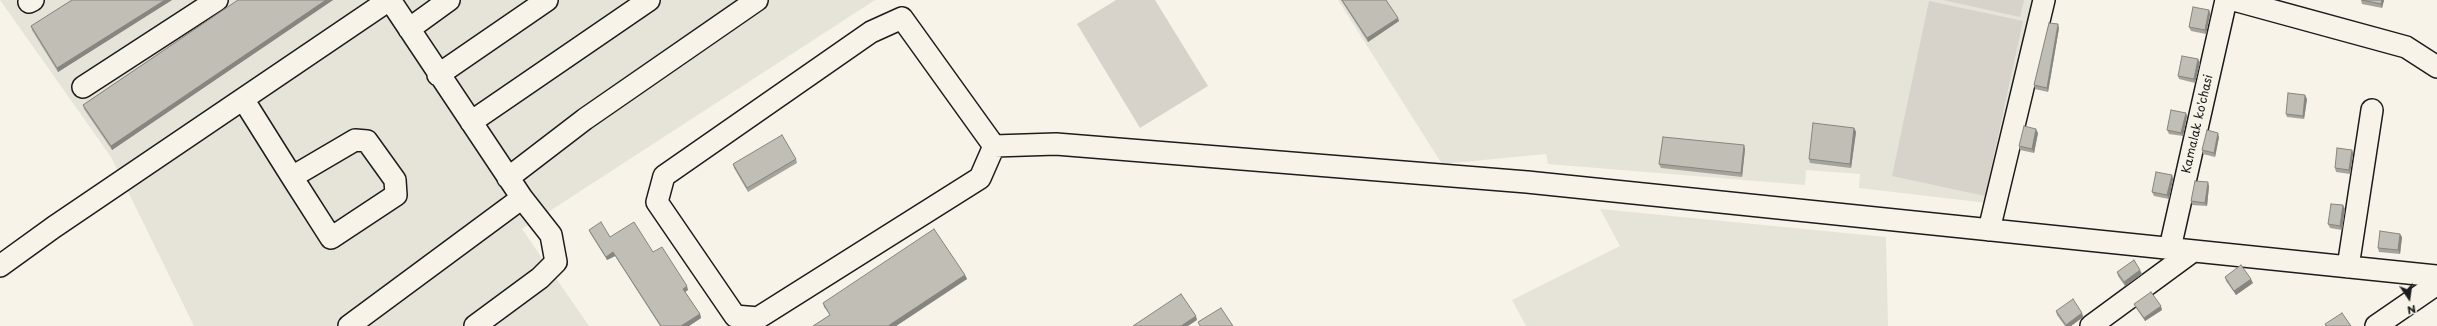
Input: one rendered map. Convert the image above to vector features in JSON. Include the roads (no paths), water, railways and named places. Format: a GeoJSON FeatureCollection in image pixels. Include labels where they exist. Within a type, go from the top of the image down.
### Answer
{"type":"FeatureCollection","features":[{"type":"Feature","properties":{"kind":"street"},"geometry":{"type":"LineString","coordinates":[[83,87],[217,0]]}},
{"type":"Feature","properties":{"kind":"street"},"geometry":{"type":"LineString","coordinates":[[0,266],[389,0],[508,178],[551,235],[556,262],[540,278],[475,326]]}},
{"type":"Feature","properties":{"kind":"street"},"geometry":{"type":"LineString","coordinates":[[409,29],[449,0]]}},
{"type":"Feature","properties":{"kind":"street"},"geometry":{"type":"LineString","coordinates":[[438,75],[547,0]]}},
{"type":"Feature","properties":{"kind":"street"},"geometry":{"type":"LineString","coordinates":[[471,122],[649,0]]}},
{"type":"Feature","properties":{"kind":"street"},"geometry":{"type":"LineString","coordinates":[[508,178],[585,119],[757,0]]}},
{"type":"Feature","properties":{"kind":"street"},"geometry":{"type":"LineString","coordinates":[[1989,230],[2044,0]]}},
{"type":"Feature","properties":{"kind":"street","name":"Kamalak ko'chasi"},"geometry":{"type":"LineString","coordinates":[[2170,248],[2226,0]]}},
{"type":"Feature","properties":{"kind":"street"},"geometry":{"type":"LineString","coordinates":[[2234,0],[2406,47],[2437,67]]}},
{"type":"Feature","properties":{"kind":"street"},"geometry":{"type":"LineString","coordinates":[[902,18],[994,146],[980,178],[758,318],[735,316],[657,202],[664,176],[871,32],[902,18]]}},
{"type":"Feature","properties":{"kind":"street"},"geometry":{"type":"LineString","coordinates":[[243,99],[330,238],[396,195],[395,180],[367,141],[355,140],[292,177]]}},
{"type":"Feature","properties":{"kind":"street"},"geometry":{"type":"LineString","coordinates":[[2348,267],[2372,110]]}},
{"type":"Feature","properties":{"kind":"street"},"geometry":{"type":"LineString","coordinates":[[994,146],[1056,144],[1527,182],[2437,276]]}},
{"type":"Feature","properties":{"kind":"street"},"geometry":{"type":"LineString","coordinates":[[349,326],[522,198]]}},
{"type":"Feature","properties":{"kind":"street"},"geometry":{"type":"LineString","coordinates":[[2091,326],[2194,251]]}},
{"type":"Feature","properties":{"kind":"street"},"geometry":{"type":"LineString","coordinates":[[2376,326],[2437,284]]}}]}
